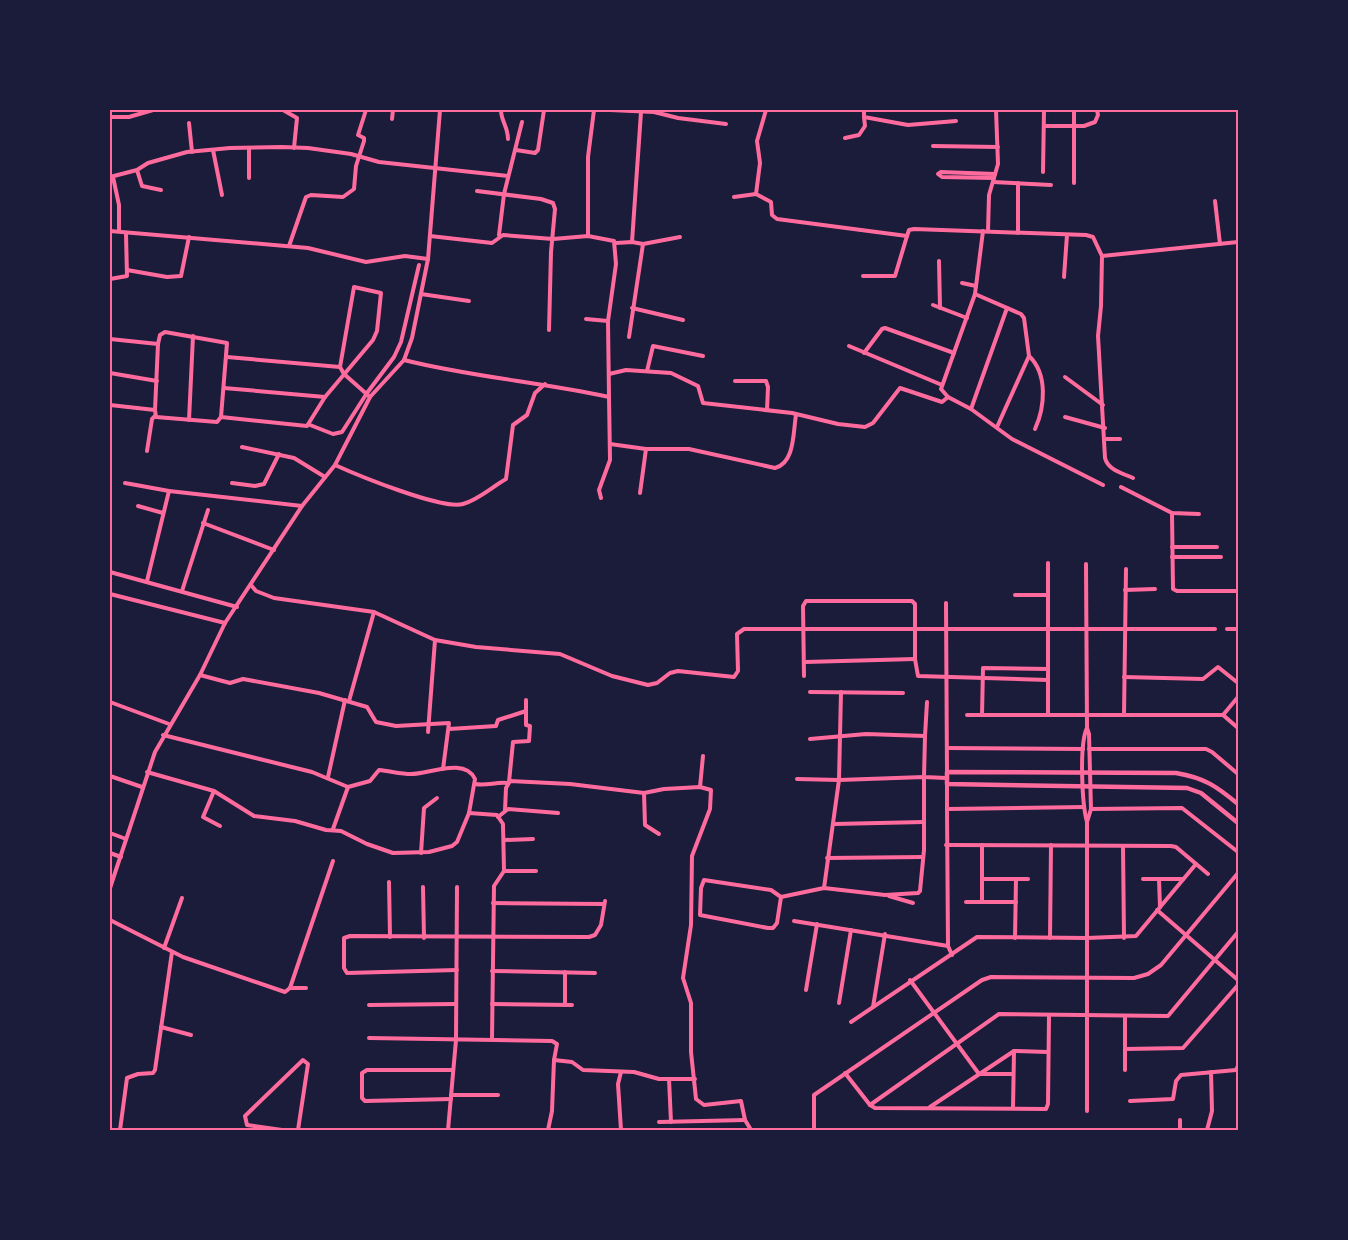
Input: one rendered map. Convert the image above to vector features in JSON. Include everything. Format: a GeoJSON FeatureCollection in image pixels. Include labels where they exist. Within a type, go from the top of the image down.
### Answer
{"type":"FeatureCollection","features":[{"type":"Feature","properties":{"kind":"street"},"geometry":{"type":"LineString","coordinates":[[110,117],[129,117],[151,110]]}},
{"type":"Feature","properties":{"kind":"street"},"geometry":{"type":"LineString","coordinates":[[283,110],[297,118],[294,148]]}},
{"type":"Feature","properties":{"kind":"street"},"geometry":{"type":"LineString","coordinates":[[289,246],[306,197],[311,195],[343,198],[354,189],[355,173],[364,141],[364,138],[358,135],[366,110]]}},
{"type":"Feature","properties":{"kind":"street"},"geometry":{"type":"LineString","coordinates":[[392,119],[394,110]]}},
{"type":"Feature","properties":{"kind":"street"},"geometry":{"type":"LineString","coordinates":[[110,888],[147,772],[163,735],[200,675],[225,623],[302,506],[335,465],[368,395],[404,360],[412,338],[428,259],[435,194],[435,167],[440,110]]}},
{"type":"Feature","properties":{"kind":"street"},"geometry":{"type":"LineString","coordinates":[[501,110],[501,116],[508,129],[508,139]]}},
{"type":"Feature","properties":{"kind":"street"},"geometry":{"type":"LineString","coordinates":[[516,150],[534,153],[538,150],[544,110]]}},
{"type":"Feature","properties":{"kind":"street"},"geometry":{"type":"LineString","coordinates":[[588,236],[588,157],[594,110]]}},
{"type":"Feature","properties":{"kind":"street"},"geometry":{"type":"LineString","coordinates":[[610,110],[654,112],[678,118],[726,124]]}},
{"type":"Feature","properties":{"kind":"street"},"geometry":{"type":"LineString","coordinates":[[756,194],[760,163],[757,141],[766,110]]}},
{"type":"Feature","properties":{"kind":"street"},"geometry":{"type":"LineString","coordinates":[[845,138],[859,135],[865,126],[864,110]]}},
{"type":"Feature","properties":{"kind":"street"},"geometry":{"type":"LineString","coordinates":[[988,231],[988,209],[998,147],[996,110]]}},
{"type":"Feature","properties":{"kind":"street"},"geometry":{"type":"LineString","coordinates":[[1043,172],[1044,110]]}},
{"type":"Feature","properties":{"kind":"street"},"geometry":{"type":"LineString","coordinates":[[1074,110],[1074,183]]}},
{"type":"Feature","properties":{"kind":"street"},"geometry":{"type":"LineString","coordinates":[[1044,126],[1084,126],[1095,122],[1098,115],[1097,110]]}},
{"type":"Feature","properties":{"kind":"street"},"geometry":{"type":"LineString","coordinates":[[632,242],[641,112]]}},
{"type":"Feature","properties":{"kind":"street"},"geometry":{"type":"LineString","coordinates":[[864,117],[908,125],[956,122]]}},
{"type":"Feature","properties":{"kind":"street"},"geometry":{"type":"LineString","coordinates":[[430,236],[492,243],[499,235],[504,194],[522,122]]}},
{"type":"Feature","properties":{"kind":"street"},"geometry":{"type":"LineString","coordinates":[[189,123],[192,152]]}},
{"type":"Feature","properties":{"kind":"street"},"geometry":{"type":"LineString","coordinates":[[933,146],[998,147]]}},
{"type":"Feature","properties":{"kind":"street"},"geometry":{"type":"LineString","coordinates":[[118,231],[119,205],[112,177],[137,170],[148,163],[192,152],[230,148],[294,148],[508,176]]}},
{"type":"Feature","properties":{"kind":"street"},"geometry":{"type":"LineString","coordinates":[[249,149],[249,178]]}},
{"type":"Feature","properties":{"kind":"street"},"geometry":{"type":"LineString","coordinates":[[213,150],[222,195]]}},
{"type":"Feature","properties":{"kind":"street"},"geometry":{"type":"LineString","coordinates":[[137,170],[142,186],[161,190]]}},
{"type":"Feature","properties":{"kind":"street"},"geometry":{"type":"LineString","coordinates":[[994,178],[942,178],[938,174],[941,172],[994,178],[1018,183],[1051,185]]}},
{"type":"Feature","properties":{"kind":"street"},"geometry":{"type":"LineString","coordinates":[[1018,183],[1018,233]]}},
{"type":"Feature","properties":{"kind":"street"},"geometry":{"type":"LineString","coordinates":[[477,191],[553,203],[555,209],[549,330]]}},
{"type":"Feature","properties":{"kind":"street"},"geometry":{"type":"LineString","coordinates":[[734,197],[756,194],[771,202],[772,215],[777,219],[906,236]]}},
{"type":"Feature","properties":{"kind":"street"},"geometry":{"type":"LineString","coordinates":[[1215,201],[1220,244]]}},
{"type":"Feature","properties":{"kind":"street"},"geometry":{"type":"LineString","coordinates":[[863,276],[895,276],[906,236],[909,230],[914,229],[1067,235],[1086,234],[1093,237],[1102,256],[1102,306],[1098,336],[1106,458],[1108,466],[1133,478]]}},
{"type":"Feature","properties":{"kind":"street"},"geometry":{"type":"LineString","coordinates":[[110,231],[126,234],[189,236],[289,246],[316,250],[366,262],[405,256],[428,259]]}},
{"type":"Feature","properties":{"kind":"street"},"geometry":{"type":"LineString","coordinates":[[983,231],[975,294],[941,389],[948,397],[971,408],[1012,438],[1103,485]]}},
{"type":"Feature","properties":{"kind":"street"},"geometry":{"type":"LineString","coordinates":[[110,279],[127,276],[126,234]]}},
{"type":"Feature","properties":{"kind":"street"},"geometry":{"type":"LineString","coordinates":[[499,235],[553,239],[588,236],[609,239],[616,243],[632,242],[643,244],[680,237]]}},
{"type":"Feature","properties":{"kind":"street"},"geometry":{"type":"LineString","coordinates":[[1064,277],[1067,235]]}},
{"type":"Feature","properties":{"kind":"street"},"geometry":{"type":"LineString","coordinates":[[127,270],[167,277],[181,276],[189,236]]}},
{"type":"Feature","properties":{"kind":"street"},"geometry":{"type":"LineString","coordinates":[[1102,256],[1238,242]]}},
{"type":"Feature","properties":{"kind":"street"},"geometry":{"type":"LineString","coordinates":[[601,498],[599,490],[610,460],[608,321],[616,264],[616,243]]}},
{"type":"Feature","properties":{"kind":"street"},"geometry":{"type":"LineString","coordinates":[[629,337],[643,244]]}},
{"type":"Feature","properties":{"kind":"street"},"geometry":{"type":"LineString","coordinates":[[939,261],[940,308]]}},
{"type":"Feature","properties":{"kind":"street"},"geometry":{"type":"LineString","coordinates":[[221,417],[305,427],[310,425],[333,434],[342,432],[394,357],[401,342],[418,265]]}},
{"type":"Feature","properties":{"kind":"street"},"geometry":{"type":"LineString","coordinates":[[962,283],[976,286]]}},
{"type":"Feature","properties":{"kind":"street"},"geometry":{"type":"LineString","coordinates":[[310,425],[325,397],[344,374],[375,335],[382,294],[352,288],[340,367],[344,374],[368,395]]}},
{"type":"Feature","properties":{"kind":"street"},"geometry":{"type":"LineString","coordinates":[[421,294],[469,301]]}},
{"type":"Feature","properties":{"kind":"street"},"geometry":{"type":"LineString","coordinates":[[975,294],[1021,314],[1024,318],[1029,356],[1038,368],[1044,405],[1035,429]]}},
{"type":"Feature","properties":{"kind":"street"},"geometry":{"type":"LineString","coordinates":[[933,305],[967,318]]}},
{"type":"Feature","properties":{"kind":"street"},"geometry":{"type":"LineString","coordinates":[[632,308],[683,320]]}},
{"type":"Feature","properties":{"kind":"street"},"geometry":{"type":"LineString","coordinates":[[971,408],[1007,308]]}},
{"type":"Feature","properties":{"kind":"street"},"geometry":{"type":"LineString","coordinates":[[586,319],[608,321]]}},
{"type":"Feature","properties":{"kind":"street"},"geometry":{"type":"LineString","coordinates":[[864,353],[882,329],[885,328],[954,353]]}},
{"type":"Feature","properties":{"kind":"street"},"geometry":{"type":"LineString","coordinates":[[147,451],[152,419],[155,416],[160,335],[165,332],[226,341],[228,357],[219,422],[155,416]]}},
{"type":"Feature","properties":{"kind":"street"},"geometry":{"type":"LineString","coordinates":[[189,420],[193,336]]}},
{"type":"Feature","properties":{"kind":"street"},"geometry":{"type":"LineString","coordinates":[[110,339],[158,344]]}},
{"type":"Feature","properties":{"kind":"street"},"geometry":{"type":"LineString","coordinates":[[647,371],[653,346],[703,356]]}},
{"type":"Feature","properties":{"kind":"street"},"geometry":{"type":"LineString","coordinates":[[849,346],[942,385]]}},
{"type":"Feature","properties":{"kind":"street"},"geometry":{"type":"LineString","coordinates":[[997,428],[1029,356]]}},
{"type":"Feature","properties":{"kind":"street"},"geometry":{"type":"LineString","coordinates":[[228,357],[340,367]]}},
{"type":"Feature","properties":{"kind":"street"},"geometry":{"type":"LineString","coordinates":[[404,360],[609,397]]}},
{"type":"Feature","properties":{"kind":"street"},"geometry":{"type":"LineString","coordinates":[[609,374],[626,370],[670,373],[698,386],[703,403],[767,410],[838,424],[865,427],[873,424],[900,388],[942,402],[948,397]]}},
{"type":"Feature","properties":{"kind":"street"},"geometry":{"type":"LineString","coordinates":[[110,373],[157,381]]}},
{"type":"Feature","properties":{"kind":"street"},"geometry":{"type":"LineString","coordinates":[[1065,377],[1103,405]]}},
{"type":"Feature","properties":{"kind":"street"},"geometry":{"type":"LineString","coordinates":[[735,381],[766,381],[768,387],[767,410]]}},
{"type":"Feature","properties":{"kind":"street"},"geometry":{"type":"LineString","coordinates":[[335,465],[371,481],[445,504],[464,504],[506,479],[513,425],[526,415],[535,393],[545,384]]}},
{"type":"Feature","properties":{"kind":"street"},"geometry":{"type":"LineString","coordinates":[[224,388],[325,397]]}},
{"type":"Feature","properties":{"kind":"street"},"geometry":{"type":"LineString","coordinates":[[110,405],[155,410]]}},
{"type":"Feature","properties":{"kind":"street"},"geometry":{"type":"LineString","coordinates":[[610,444],[646,450],[689,450],[775,468],[786,464],[788,460],[796,415]]}},
{"type":"Feature","properties":{"kind":"street"},"geometry":{"type":"LineString","coordinates":[[1065,417],[1105,428]]}},
{"type":"Feature","properties":{"kind":"street"},"geometry":{"type":"LineString","coordinates":[[1105,439],[1120,439]]}},
{"type":"Feature","properties":{"kind":"street"},"geometry":{"type":"LineString","coordinates":[[242,447],[294,458],[324,477]]}},
{"type":"Feature","properties":{"kind":"street"},"geometry":{"type":"LineString","coordinates":[[640,493],[646,450]]}},
{"type":"Feature","properties":{"kind":"street"},"geometry":{"type":"LineString","coordinates":[[232,483],[255,486],[264,484],[279,454]]}},
{"type":"Feature","properties":{"kind":"street"},"geometry":{"type":"LineString","coordinates":[[125,483],[169,491],[302,506]]}},
{"type":"Feature","properties":{"kind":"street"},"geometry":{"type":"LineString","coordinates":[[1121,487],[1172,513],[1199,514]]}},
{"type":"Feature","properties":{"kind":"street"},"geometry":{"type":"LineString","coordinates":[[147,581],[169,491]]}},
{"type":"Feature","properties":{"kind":"street"},"geometry":{"type":"LineString","coordinates":[[138,506],[163,513]]}},
{"type":"Feature","properties":{"kind":"street"},"geometry":{"type":"LineString","coordinates":[[182,591],[208,510]]}},
{"type":"Feature","properties":{"kind":"street"},"geometry":{"type":"LineString","coordinates":[[1172,513],[1171,586],[1175,591],[1238,592]]}},
{"type":"Feature","properties":{"kind":"street"},"geometry":{"type":"LineString","coordinates":[[203,523],[274,550]]}},
{"type":"Feature","properties":{"kind":"street"},"geometry":{"type":"LineString","coordinates":[[1172,547],[1217,547]]}},
{"type":"Feature","properties":{"kind":"street"},"geometry":{"type":"LineString","coordinates":[[1172,557],[1221,557]]}},
{"type":"Feature","properties":{"kind":"street"},"geometry":{"type":"LineString","coordinates":[[1048,563],[1048,715]]}},
{"type":"Feature","properties":{"kind":"street"},"geometry":{"type":"LineString","coordinates":[[1086,564],[1087,728],[1091,809],[1087,822]]}},
{"type":"Feature","properties":{"kind":"street"},"geometry":{"type":"LineString","coordinates":[[1124,715],[1126,569]]}},
{"type":"Feature","properties":{"kind":"street"},"geometry":{"type":"LineString","coordinates":[[110,572],[237,607]]}},
{"type":"Feature","properties":{"kind":"street"},"geometry":{"type":"LineString","coordinates":[[251,585],[256,591],[274,598],[374,612],[435,640],[476,647],[560,654],[612,676],[648,685],[678,671],[734,677],[738,671],[738,632],[744,629],[1215,629]]}},
{"type":"Feature","properties":{"kind":"street"},"geometry":{"type":"LineString","coordinates":[[1126,590],[1155,589]]}},
{"type":"Feature","properties":{"kind":"street"},"geometry":{"type":"LineString","coordinates":[[110,594],[225,623]]}},
{"type":"Feature","properties":{"kind":"street"},"geometry":{"type":"LineString","coordinates":[[1015,595],[1048,595]]}},
{"type":"Feature","properties":{"kind":"street"},"geometry":{"type":"LineString","coordinates":[[804,676],[803,606],[806,601],[912,601],[915,604],[915,659],[916,674],[919,677],[947,676],[982,679],[1048,680]]}},
{"type":"Feature","properties":{"kind":"street"},"geometry":{"type":"LineString","coordinates":[[946,603],[946,845],[948,946],[952,955]]}},
{"type":"Feature","properties":{"kind":"street"},"geometry":{"type":"LineString","coordinates":[[328,777],[347,701],[374,612]]}},
{"type":"Feature","properties":{"kind":"street"},"geometry":{"type":"LineString","coordinates":[[1227,629],[1238,629]]}},
{"type":"Feature","properties":{"kind":"street"},"geometry":{"type":"LineString","coordinates":[[428,732],[435,640]]}},
{"type":"Feature","properties":{"kind":"street"},"geometry":{"type":"LineString","coordinates":[[805,662],[915,659]]}},
{"type":"Feature","properties":{"kind":"street"},"geometry":{"type":"LineString","coordinates":[[1124,677],[1203,680],[1218,666],[1238,683]]}},
{"type":"Feature","properties":{"kind":"street"},"geometry":{"type":"LineString","coordinates":[[982,715],[983,668],[1048,669]]}},
{"type":"Feature","properties":{"kind":"street"},"geometry":{"type":"LineString","coordinates":[[200,675],[230,683],[243,679],[320,693],[369,709],[377,723],[396,726],[450,724],[444,746],[443,769]]}},
{"type":"Feature","properties":{"kind":"street"},"geometry":{"type":"LineString","coordinates":[[810,692],[903,693]]}},
{"type":"Feature","properties":{"kind":"street"},"geometry":{"type":"LineString","coordinates":[[824,888],[840,780],[841,692]]}},
{"type":"Feature","properties":{"kind":"street"},"geometry":{"type":"LineString","coordinates":[[1223,715],[1238,697]]}},
{"type":"Feature","properties":{"kind":"street"},"geometry":{"type":"LineString","coordinates":[[469,813],[498,816],[505,810],[514,742],[528,740],[530,726],[526,725],[526,700]]}},
{"type":"Feature","properties":{"kind":"street"},"geometry":{"type":"LineString","coordinates":[[110,702],[169,724]]}},
{"type":"Feature","properties":{"kind":"street"},"geometry":{"type":"LineString","coordinates":[[885,895],[918,893],[920,890],[924,857],[924,778],[927,702]]}},
{"type":"Feature","properties":{"kind":"street"},"geometry":{"type":"LineString","coordinates":[[449,730],[496,726],[498,720],[526,711]]}},
{"type":"Feature","properties":{"kind":"street"},"geometry":{"type":"LineString","coordinates":[[967,715],[1223,715],[1238,728]]}},
{"type":"Feature","properties":{"kind":"street"},"geometry":{"type":"LineString","coordinates":[[1087,728],[1084,734],[1083,749],[1084,807],[1087,822],[1087,1111]]}},
{"type":"Feature","properties":{"kind":"street"},"geometry":{"type":"LineString","coordinates":[[147,772],[214,791],[254,816],[295,821],[326,830],[351,834],[367,844],[393,853],[421,853],[455,844],[469,813],[475,784],[474,776],[456,768],[412,774],[379,770],[370,781],[348,786],[328,777],[163,735]]}},
{"type":"Feature","properties":{"kind":"street"},"geometry":{"type":"LineString","coordinates":[[810,739],[840,736],[925,736]]}},
{"type":"Feature","properties":{"kind":"street"},"geometry":{"type":"LineString","coordinates":[[947,748],[1083,749]]}},
{"type":"Feature","properties":{"kind":"street"},"geometry":{"type":"LineString","coordinates":[[1089,749],[1206,750],[1212,752],[1238,774]]}},
{"type":"Feature","properties":{"kind":"street"},"geometry":{"type":"LineString","coordinates":[[700,787],[703,756]]}},
{"type":"Feature","properties":{"kind":"street"},"geometry":{"type":"LineString","coordinates":[[796,779],[924,778],[946,775],[1083,771],[1176,773],[1196,776],[1212,783],[1238,804]]}},
{"type":"Feature","properties":{"kind":"street"},"geometry":{"type":"LineString","coordinates":[[110,776],[142,787]]}},
{"type":"Feature","properties":{"kind":"street"},"geometry":{"type":"LineString","coordinates":[[475,784],[508,782],[570,784],[644,793],[664,789],[700,787],[712,791],[710,809],[692,856],[691,925],[683,978],[692,1003],[691,1052],[696,1100],[704,1106],[741,1101],[745,1120],[751,1130]]}},
{"type":"Feature","properties":{"kind":"street"},"geometry":{"type":"LineString","coordinates":[[946,784],[1187,788],[1200,792],[1238,823]]}},
{"type":"Feature","properties":{"kind":"street"},"geometry":{"type":"LineString","coordinates":[[333,830],[348,786]]}},
{"type":"Feature","properties":{"kind":"street"},"geometry":{"type":"LineString","coordinates":[[214,791],[203,817],[220,826]]}},
{"type":"Feature","properties":{"kind":"street"},"geometry":{"type":"LineString","coordinates":[[644,793],[644,825],[660,834]]}},
{"type":"Feature","properties":{"kind":"street"},"geometry":{"type":"LineString","coordinates":[[421,853],[424,808],[437,798]]}},
{"type":"Feature","properties":{"kind":"street"},"geometry":{"type":"LineString","coordinates":[[947,809],[1084,807]]}},
{"type":"Feature","properties":{"kind":"street"},"geometry":{"type":"LineString","coordinates":[[1091,809],[1182,808],[1238,852]]}},
{"type":"Feature","properties":{"kind":"street"},"geometry":{"type":"LineString","coordinates":[[505,810],[558,813]]}},
{"type":"Feature","properties":{"kind":"street"},"geometry":{"type":"LineString","coordinates":[[492,1039],[493,903],[495,882],[504,871],[503,824],[498,816]]}},
{"type":"Feature","properties":{"kind":"street"},"geometry":{"type":"LineString","coordinates":[[834,824],[924,822]]}},
{"type":"Feature","properties":{"kind":"street"},"geometry":{"type":"LineString","coordinates":[[110,834],[126,839]]}},
{"type":"Feature","properties":{"kind":"street"},"geometry":{"type":"LineString","coordinates":[[504,840],[533,839]]}},
{"type":"Feature","properties":{"kind":"street"},"geometry":{"type":"LineString","coordinates":[[946,845],[1171,846],[1176,847],[1208,874]]}},
{"type":"Feature","properties":{"kind":"street"},"geometry":{"type":"LineString","coordinates":[[982,845],[982,902]]}},
{"type":"Feature","properties":{"kind":"street"},"geometry":{"type":"LineString","coordinates":[[1050,845],[1050,938]]}},
{"type":"Feature","properties":{"kind":"street"},"geometry":{"type":"LineString","coordinates":[[1124,846],[1124,938]]}},
{"type":"Feature","properties":{"kind":"street"},"geometry":{"type":"LineString","coordinates":[[110,853],[120,857]]}},
{"type":"Feature","properties":{"kind":"street"},"geometry":{"type":"LineString","coordinates":[[827,858],[924,857]]}},
{"type":"Feature","properties":{"kind":"street"},"geometry":{"type":"LineString","coordinates":[[110,920],[172,952],[279,992],[285,992],[290,988],[333,861]]}},
{"type":"Feature","properties":{"kind":"street"},"geometry":{"type":"LineString","coordinates":[[851,1022],[910,980],[952,955],[977,937],[1124,938],[1136,936],[1196,864]]}},
{"type":"Feature","properties":{"kind":"street"},"geometry":{"type":"LineString","coordinates":[[504,871],[536,872]]}},
{"type":"Feature","properties":{"kind":"street"},"geometry":{"type":"LineString","coordinates":[[814,1130],[814,1095],[982,980],[991,977],[1134,978],[1148,974],[1161,964],[1238,873]]}},
{"type":"Feature","properties":{"kind":"street"},"geometry":{"type":"LineString","coordinates":[[982,879],[1028,879]]}},
{"type":"Feature","properties":{"kind":"street"},"geometry":{"type":"LineString","coordinates":[[1015,938],[1016,879]]}},
{"type":"Feature","properties":{"kind":"street"},"geometry":{"type":"LineString","coordinates":[[1143,879],[1183,879]]}},
{"type":"Feature","properties":{"kind":"street"},"geometry":{"type":"LineString","coordinates":[[1159,879],[1158,909],[1238,980]]}},
{"type":"Feature","properties":{"kind":"street"},"geometry":{"type":"LineString","coordinates":[[781,897],[777,923],[773,928],[706,918],[700,915],[699,910],[704,880],[771,890],[781,897],[824,888],[885,895],[913,903]]}},
{"type":"Feature","properties":{"kind":"street"},"geometry":{"type":"LineString","coordinates":[[389,882],[390,937]]}},
{"type":"Feature","properties":{"kind":"street"},"geometry":{"type":"LineString","coordinates":[[423,887],[424,938]]}},
{"type":"Feature","properties":{"kind":"street"},"geometry":{"type":"LineString","coordinates":[[448,1130],[456,1040],[457,887]]}},
{"type":"Feature","properties":{"kind":"street"},"geometry":{"type":"LineString","coordinates":[[164,948],[182,898]]}},
{"type":"Feature","properties":{"kind":"street"},"geometry":{"type":"LineString","coordinates":[[966,902],[1016,902]]}},
{"type":"Feature","properties":{"kind":"street"},"geometry":{"type":"LineString","coordinates":[[457,970],[346,972],[345,936],[458,938],[592,936],[601,925],[605,903],[493,903]]}},
{"type":"Feature","properties":{"kind":"street"},"geometry":{"type":"LineString","coordinates":[[794,921],[885,934],[948,946]]}},
{"type":"Feature","properties":{"kind":"street"},"geometry":{"type":"LineString","coordinates":[[806,990],[817,924]]}},
{"type":"Feature","properties":{"kind":"street"},"geometry":{"type":"LineString","coordinates":[[839,1003],[851,930]]}},
{"type":"Feature","properties":{"kind":"street"},"geometry":{"type":"LineString","coordinates":[[870,1105],[958,1045],[999,1014],[1168,1016],[1238,932]]}},
{"type":"Feature","properties":{"kind":"street"},"geometry":{"type":"LineString","coordinates":[[873,1008],[885,934]]}},
{"type":"Feature","properties":{"kind":"street"},"geometry":{"type":"LineString","coordinates":[[120,1130],[127,1078],[132,1075],[153,1073],[172,952]]}},
{"type":"Feature","properties":{"kind":"street"},"geometry":{"type":"LineString","coordinates":[[492,972],[595,973]]}},
{"type":"Feature","properties":{"kind":"street"},"geometry":{"type":"LineString","coordinates":[[565,972],[565,1005]]}},
{"type":"Feature","properties":{"kind":"street"},"geometry":{"type":"LineString","coordinates":[[910,980],[979,1074]]}},
{"type":"Feature","properties":{"kind":"street"},"geometry":{"type":"LineString","coordinates":[[1125,1050],[1184,1048],[1238,985]]}},
{"type":"Feature","properties":{"kind":"street"},"geometry":{"type":"LineString","coordinates":[[290,988],[306,988]]}},
{"type":"Feature","properties":{"kind":"street"},"geometry":{"type":"LineString","coordinates":[[369,1005],[456,1004]]}},
{"type":"Feature","properties":{"kind":"street"},"geometry":{"type":"LineString","coordinates":[[492,1004],[572,1006]]}},
{"type":"Feature","properties":{"kind":"street"},"geometry":{"type":"LineString","coordinates":[[845,1073],[870,1105],[875,1108],[1048,1108],[1049,1016]]}},
{"type":"Feature","properties":{"kind":"street"},"geometry":{"type":"LineString","coordinates":[[1125,1016],[1125,1070]]}},
{"type":"Feature","properties":{"kind":"street"},"geometry":{"type":"LineString","coordinates":[[161,1027],[192,1035]]}},
{"type":"Feature","properties":{"kind":"street"},"geometry":{"type":"LineString","coordinates":[[370,1038],[492,1039],[555,1042],[557,1044],[554,1060],[552,1111],[548,1130]]}},
{"type":"Feature","properties":{"kind":"street"},"geometry":{"type":"LineString","coordinates":[[929,1108],[1014,1051],[1048,1052]]}},
{"type":"Feature","properties":{"kind":"street"},"geometry":{"type":"LineString","coordinates":[[1013,1108],[1014,1051]]}},
{"type":"Feature","properties":{"kind":"street"},"geometry":{"type":"LineString","coordinates":[[298,1130],[308,1064],[304,1060],[299,1061],[244,1116],[245,1122],[249,1126],[282,1130],[298,1130],[482,1130]]}},
{"type":"Feature","properties":{"kind":"street"},"geometry":{"type":"LineString","coordinates":[[554,1060],[572,1062],[583,1070],[640,1073],[656,1078],[695,1079]]}},
{"type":"Feature","properties":{"kind":"street"},"geometry":{"type":"LineString","coordinates":[[1130,1101],[1173,1099],[1176,1081],[1181,1075],[1236,1070],[1238,1066]]}},
{"type":"Feature","properties":{"kind":"street"},"geometry":{"type":"LineString","coordinates":[[452,1070],[367,1070],[362,1073],[362,1098],[365,1101],[498,1095]]}},
{"type":"Feature","properties":{"kind":"street"},"geometry":{"type":"LineString","coordinates":[[621,1072],[618,1084],[621,1130]]}},
{"type":"Feature","properties":{"kind":"street"},"geometry":{"type":"LineString","coordinates":[[1207,1130],[1212,1111],[1211,1072]]}},
{"type":"Feature","properties":{"kind":"street"},"geometry":{"type":"LineString","coordinates":[[979,1074],[1013,1074]]}},
{"type":"Feature","properties":{"kind":"street"},"geometry":{"type":"LineString","coordinates":[[669,1079],[671,1122]]}},
{"type":"Feature","properties":{"kind":"street"},"geometry":{"type":"LineString","coordinates":[[659,1122],[745,1120]]}},
{"type":"Feature","properties":{"kind":"street"},"geometry":{"type":"LineString","coordinates":[[1180,1120],[1180,1130]]}}]}
